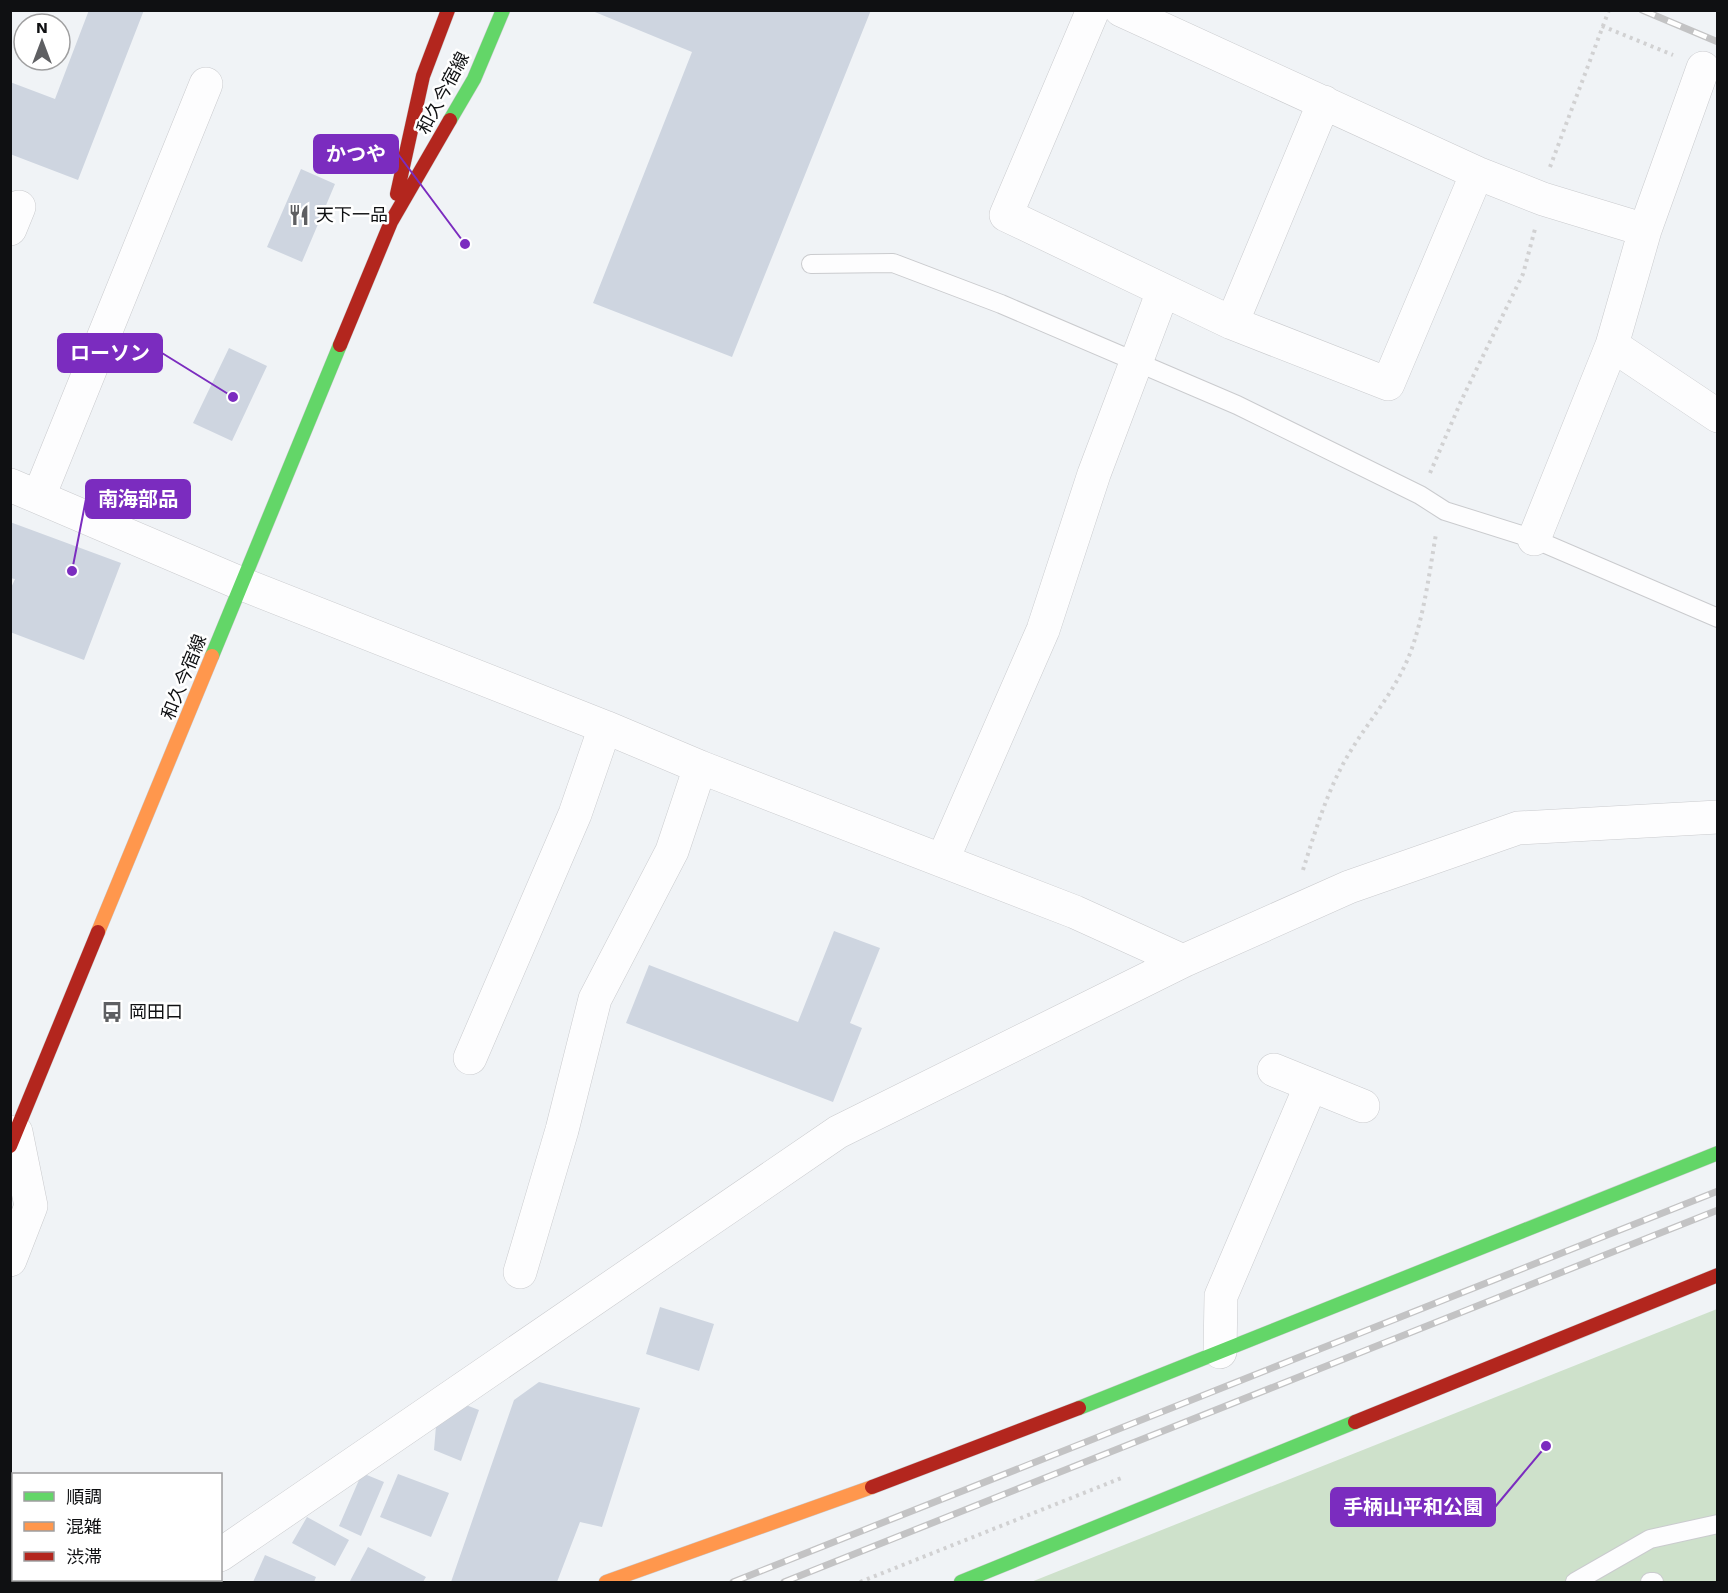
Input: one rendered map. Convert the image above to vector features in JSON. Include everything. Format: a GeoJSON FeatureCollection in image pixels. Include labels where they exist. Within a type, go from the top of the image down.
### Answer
{"type":"FeatureCollection","features":[{"type":"Feature","properties":{"kind":"street","name":"和久今宿線"},"geometry":{"type":"LineString","coordinates":[[391,222],[423,76],[448,10]]}},
{"type":"Feature","properties":{"kind":"street","name":"和久今宿線"},"geometry":{"type":"LineString","coordinates":[[12,1139],[391,222],[474,80],[503,10]]}},
{"type":"Feature","properties":{"kind":"street"},"geometry":{"type":"LineString","coordinates":[[1093,10],[1006,215],[1232,322],[1388,384],[1477,173]]}},
{"type":"Feature","properties":{"kind":"street"},"geometry":{"type":"LineString","coordinates":[[1121,10],[1477,173],[1543,199],[1645,230]]}},
{"type":"Feature","properties":{"kind":"street"},"geometry":{"type":"LineString","coordinates":[[1534,539],[1612,345],[1645,230],[1703,68]]}},
{"type":"Feature","properties":{"kind":"street"},"geometry":{"type":"LineString","coordinates":[[206,84],[25,490],[242,584],[605,727],[700,767],[943,859],[1075,912],[1184,961]]}},
{"type":"Feature","properties":{"kind":"street"},"geometry":{"type":"LineString","coordinates":[[1232,322],[1324,102]]}},
{"type":"Feature","properties":{"kind":"street"},"geometry":{"type":"LineString","coordinates":[[943,859],[1043,630],[1094,474],[1163,291]]}},
{"type":"Feature","properties":{"kind":"street"},"geometry":{"type":"LineString","coordinates":[[1612,345],[1718,416]]}},
{"type":"Feature","properties":{"kind":"street"},"geometry":{"type":"LineString","coordinates":[[470,1058],[575,814],[605,727]]}},
{"type":"Feature","properties":{"kind":"street"},"geometry":{"type":"LineString","coordinates":[[520,1272],[562,1130],[595,999],[672,851],[700,767]]}},
{"type":"Feature","properties":{"kind":"street"},"geometry":{"type":"LineString","coordinates":[[222,1554],[838,1132],[1184,961],[1349,887],[1518,828],[1718,817]]}},
{"type":"Feature","properties":{"kind":"street"},"geometry":{"type":"LineString","coordinates":[[1274,1070],[1363,1106]]}},
{"type":"Feature","properties":{"kind":"street"},"geometry":{"type":"LineString","coordinates":[[1220,1352],[1221,1296],[1311,1085]]}},
{"type":"Feature","properties":{"kind":"street"},"geometry":{"type":"LineString","coordinates":[[10,1260],[31,1206],[12,1139]]}},
{"type":"Feature","properties":{"kind":"street"},"geometry":{"type":"LineString","coordinates":[[606,1582],[951,1459],[1718,1153]]}},
{"type":"Feature","properties":{"kind":"street"},"geometry":{"type":"LineString","coordinates":[[961,1582],[1718,1275]]}},
{"type":"Feature","properties":{"kind":"lane"},"geometry":{"type":"LineString","coordinates":[[811,264],[893,263],[1001,304],[1247,410],[1420,495],[1445,511],[1534,539],[1718,618]]}},
{"type":"Feature","properties":{"kind":"lane"},"geometry":{"type":"LineString","coordinates":[[1575,1582],[1650,1539],[1718,1524]]}},
{"type":"Feature","properties":{"kind":"path"},"geometry":{"type":"LineString","coordinates":[[1420,495],[1462,399],[1523,274],[1551,162],[1571,116],[1609,10]]}},
{"type":"Feature","properties":{"kind":"path"},"geometry":{"type":"LineString","coordinates":[[1602,26],[1703,68]]}},
{"type":"Feature","properties":{"kind":"path"},"geometry":{"type":"LineString","coordinates":[[1294,911],[1294,903],[1313,838],[1342,766],[1388,698],[1409,656],[1419,622],[1437,531],[1445,511]]}},
{"type":"Feature","properties":{"kind":"green space"},"geometry":{"type":"Polygon","coordinates":[[[1717,1309],[1717,1582],[1031,1582],[1717,1309]]]}},
{"type":"Feature","properties":{"kind":"building"},"geometry":{"type":"Polygon","coordinates":[[[89,10],[144,10],[78,180],[10,154],[10,82],[55,99],[65,72],[72,72],[72,54],[89,10]]]}},
{"type":"Feature","properties":{"kind":"building"},"geometry":{"type":"Polygon","coordinates":[[[590,10],[871,10],[732,357],[593,303],[692,52],[590,10]]]}},
{"type":"Feature","properties":{"kind":"building"},"geometry":{"type":"Polygon","coordinates":[[[301,169],[335,184],[302,262],[267,247],[301,169]]]}},
{"type":"Feature","properties":{"kind":"building"},"geometry":{"type":"Polygon","coordinates":[[[229,348],[267,366],[232,441],[193,423],[229,348]]]}},
{"type":"Feature","properties":{"kind":"building"},"geometry":{"type":"Polygon","coordinates":[[[10,522],[121,563],[84,660],[10,632],[10,590],[15,579],[10,578],[10,522]]]}},
{"type":"Feature","properties":{"kind":"building"},"geometry":{"type":"Polygon","coordinates":[[[834,931],[880,948],[850,1023],[862,1028],[833,1102],[626,1023],[649,965],[798,1022],[834,931]]]}},
{"type":"Feature","properties":{"kind":"building"},"geometry":{"type":"Polygon","coordinates":[[[660,1307],[714,1324],[699,1371],[646,1354],[660,1307]]]}},
{"type":"Feature","properties":{"kind":"building"},"geometry":{"type":"Polygon","coordinates":[[[539,1382],[640,1408],[602,1527],[580,1522],[557,1582],[451,1582],[514,1400],[539,1382]]]}},
{"type":"Feature","properties":{"kind":"building"},"geometry":{"type":"Polygon","coordinates":[[[466,1405],[479,1410],[461,1461],[434,1450],[436,1426],[466,1405]]]}},
{"type":"Feature","properties":{"kind":"building"},"geometry":{"type":"Polygon","coordinates":[[[362,1473],[384,1482],[361,1536],[339,1526],[362,1473]]]}},
{"type":"Feature","properties":{"kind":"building"},"geometry":{"type":"Polygon","coordinates":[[[398,1474],[449,1493],[431,1537],[380,1517],[398,1474]]]}},
{"type":"Feature","properties":{"kind":"building"},"geometry":{"type":"Polygon","coordinates":[[[307,1517],[349,1540],[335,1566],[292,1543],[307,1517]]]}},
{"type":"Feature","properties":{"kind":"building"},"geometry":{"type":"Polygon","coordinates":[[[368,1547],[426,1577],[423,1582],[350,1581],[368,1547]]]}},
{"type":"Feature","properties":{"kind":"building"},"geometry":{"type":"Polygon","coordinates":[[[265,1555],[316,1577],[314,1582],[253,1582],[265,1555]]]}},
{"type":"Feature","properties":{"kind":"railway"},"geometry":{"type":"LineString","coordinates":[[1642,10],[1718,42]]}},
{"type":"Feature","properties":{"kind":"railway"},"geometry":{"type":"LineString","coordinates":[[733,1582],[1718,1191]]}},
{"type":"Feature","properties":{"kind":"railway"},"geometry":{"type":"LineString","coordinates":[[784,1582],[1718,1210]]}},
{"type":"Feature","properties":{"kind":"traffic: fast"},"geometry":{"type":"LineString","coordinates":[[450,120],[474,79],[503,10]]}},
{"type":"Feature","properties":{"kind":"traffic: fast"},"geometry":{"type":"LineString","coordinates":[[212,656],[340,345]]}},
{"type":"Feature","properties":{"kind":"traffic: fast"},"geometry":{"type":"LineString","coordinates":[[1079,1408],[1718,1153]]}},
{"type":"Feature","properties":{"kind":"traffic: fast"},"geometry":{"type":"LineString","coordinates":[[961,1582],[1355,1422]]}},
{"type":"Feature","properties":{"kind":"traffic: slow"},"geometry":{"type":"LineString","coordinates":[[98,932],[212,656]]}},
{"type":"Feature","properties":{"kind":"traffic: slow"},"geometry":{"type":"LineString","coordinates":[[606,1582],[872,1487]]}},
{"type":"Feature","properties":{"kind":"traffic: jam"},"geometry":{"type":"LineString","coordinates":[[397,194],[423,76],[448,10]]}},
{"type":"Feature","properties":{"kind":"traffic: jam"},"geometry":{"type":"LineString","coordinates":[[340,345],[391,222],[450,120]]}},
{"type":"Feature","properties":{"kind":"traffic: jam"},"geometry":{"type":"LineString","coordinates":[[10,1146],[98,932]]}},
{"type":"Feature","properties":{"kind":"traffic: jam"},"geometry":{"type":"LineString","coordinates":[[1355,1422],[1718,1275]]}},
{"type":"Feature","properties":{"kind":"traffic: jam"},"geometry":{"type":"LineString","coordinates":[[872,1487],[1079,1408]]}},
{"type":"Feature","properties":{"kind":"place","name":"天下一品"},"geometry":{"type":"Point","coordinates":[299,215]}},
{"type":"Feature","properties":{"kind":"place","name":"かつや"},"geometry":{"type":"Point","coordinates":[465,244]}},
{"type":"Feature","properties":{"kind":"place","name":"ローソン"},"geometry":{"type":"Point","coordinates":[233,397]}},
{"type":"Feature","properties":{"kind":"place","name":"南海部品"},"geometry":{"type":"Point","coordinates":[72,571]}},
{"type":"Feature","properties":{"kind":"place","name":"岡田口"},"geometry":{"type":"Point","coordinates":[112,1012]}},
{"type":"Feature","properties":{"kind":"place","name":"手柄山平和公園"},"geometry":{"type":"Point","coordinates":[1546,1446]}}]}
